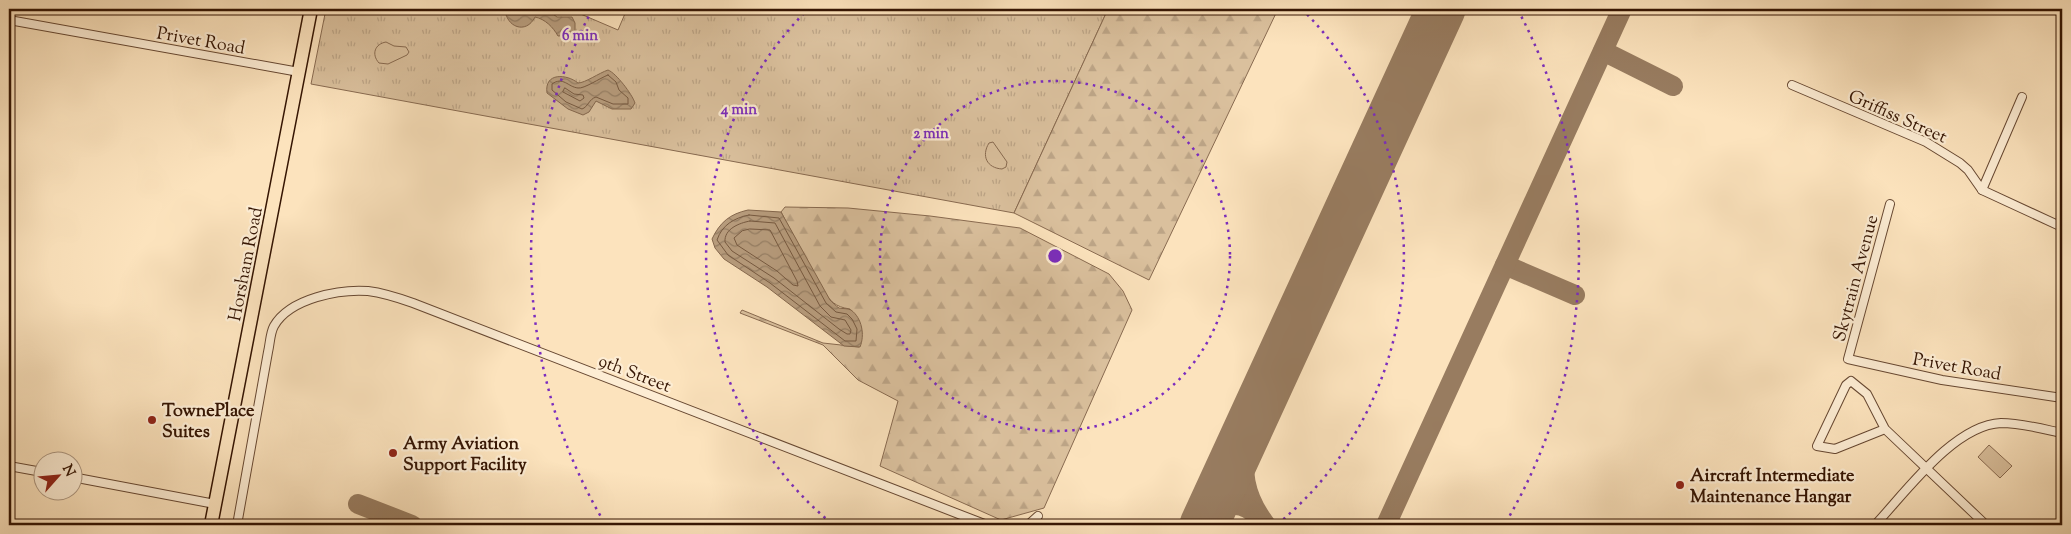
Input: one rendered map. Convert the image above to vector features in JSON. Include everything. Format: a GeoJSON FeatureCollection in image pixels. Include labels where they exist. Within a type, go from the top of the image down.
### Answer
{"type":"FeatureCollection","features":[{"type":"Feature","properties":{"kind":"main road","name":"Horsham Road"},"geometry":{"type":"LineString","coordinates":[[211,525],[231,430],[311,9]]}},
{"type":"Feature","properties":{"kind":"street","name":"Privet Road"},"geometry":{"type":"LineString","coordinates":[[9,20],[299,72]]}},
{"type":"Feature","properties":{"kind":"street","name":"Griffiss Street"},"geometry":{"type":"LineString","coordinates":[[1792,85],[1926,142],[1960,163],[1968,170],[1982,190],[2062,227]]}},
{"type":"Feature","properties":{"kind":"street"},"geometry":{"type":"LineString","coordinates":[[1982,190],[2022,97]]}},
{"type":"Feature","properties":{"kind":"street","name":"Skytrain Avenue"},"geometry":{"type":"LineString","coordinates":[[1848,360],[1890,204]]}},
{"type":"Feature","properties":{"kind":"street","name":"9th Street"},"geometry":{"type":"LineString","coordinates":[[236,525],[274,326],[292,309],[310,299],[356,291],[389,296],[413,303],[986,525]]}},
{"type":"Feature","properties":{"kind":"street","name":"Privet Road"},"geometry":{"type":"LineString","coordinates":[[1848,360],[1942,380],[2062,398]]}},
{"type":"Feature","properties":{"kind":"street"},"geometry":{"type":"LineString","coordinates":[[1885,429],[1835,449],[1817,446],[1846,385],[1851,382],[1863,389],[1885,429],[1986,525]]}},
{"type":"Feature","properties":{"kind":"street"},"geometry":{"type":"LineString","coordinates":[[1875,525],[1928,468],[1957,440],[1970,432],[1985,426],[2010,423],[2062,433]]}},
{"type":"Feature","properties":{"kind":"street"},"geometry":{"type":"LineString","coordinates":[[9,466],[32,470]]}},
{"type":"Feature","properties":{"kind":"street"},"geometry":{"type":"LineString","coordinates":[[82,480],[215,504]]}},
{"type":"Feature","properties":{"kind":"street"},"geometry":{"type":"LineString","coordinates":[[1028,525],[1038,516]]}},
{"type":"Feature","properties":{"kind":"green space"},"geometry":{"type":"Polygon","coordinates":[[[326,9],[569,9],[618,30],[627,9],[1108,9],[1014,213],[311,84],[326,9]]]}},
{"type":"Feature","properties":{"kind":"green space"},"geometry":{"type":"Polygon","coordinates":[[[1108,9],[1278,9],[1149,280],[1014,213],[1108,9]]]}},
{"type":"Feature","properties":{"kind":"green space"},"geometry":{"type":"Polygon","coordinates":[[[386,42],[394,46],[406,47],[409,52],[407,55],[388,64],[379,63],[375,56],[375,50],[379,45],[386,42]]]}},
{"type":"Feature","properties":{"kind":"green space"},"geometry":{"type":"Polygon","coordinates":[[[993,142],[1007,162],[1006,167],[1002,169],[989,164],[986,157],[989,143],[993,142]]]}},
{"type":"Feature","properties":{"kind":"green space"},"geometry":{"type":"Polygon","coordinates":[[[785,207],[848,208],[930,216],[1020,228],[1109,274],[1123,291],[1132,310],[1044,508],[1001,520],[880,466],[898,401],[858,380],[823,345],[740,313],[742,310],[823,343],[859,347],[850,309],[833,303],[822,289],[781,212],[785,207]]]}},
{"type":"Feature","properties":{"kind":"green space"},"geometry":{"type":"Polygon","coordinates":[[[1989,445],[2012,466],[2000,478],[1978,457],[1989,445]]]}},
{"type":"Feature","properties":{"kind":"water"},"geometry":{"type":"Polygon","coordinates":[[[505,9],[546,9],[557,17],[572,17],[575,23],[575,31],[570,35],[558,36],[548,24],[535,17],[527,26],[517,26],[509,20],[505,9]]]}},
{"type":"Feature","properties":{"kind":"water"},"geometry":{"type":"Polygon","coordinates":[[[608,70],[619,79],[631,94],[635,103],[631,109],[612,109],[596,101],[589,112],[583,115],[568,109],[547,93],[549,81],[553,78],[568,78],[578,83],[608,70]]]}},
{"type":"Feature","properties":{"kind":"water"},"geometry":{"type":"Polygon","coordinates":[[[748,210],[781,212],[830,300],[839,308],[851,310],[858,317],[862,327],[860,347],[844,346],[767,287],[724,259],[715,248],[712,239],[722,223],[731,216],[748,210]]]}},
{"type":"Feature","properties":{"kind":"taxiway"},"geometry":{"type":"LineString","coordinates":[[1386,525],[1622,9]]}},
{"type":"Feature","properties":{"kind":"taxiway"},"geometry":{"type":"LineString","coordinates":[[1603,51],[1673,86]]}},
{"type":"Feature","properties":{"kind":"taxiway"},"geometry":{"type":"LineString","coordinates":[[1505,265],[1575,295]]}},
{"type":"Feature","properties":{"kind":"taxiway"},"geometry":{"type":"LineString","coordinates":[[1246,434],[1244,471],[1248,493],[1258,514],[1266,525]]}},
{"type":"Feature","properties":{"kind":"taxiway"},"geometry":{"type":"LineString","coordinates":[[358,504],[412,525]]}},
{"type":"Feature","properties":{"kind":"taxiway"},"geometry":{"type":"LineString","coordinates":[[1207,518],[1221,509],[1233,505],[1245,507],[1259,517]]}},
{"type":"Feature","properties":{"kind":"runway"},"geometry":{"type":"LineString","coordinates":[[1204,525],[1441,9]]}},
{"type":"Feature","properties":{"kind":"place","name":"TownePlace Suites"},"geometry":{"type":"Point","coordinates":[152,420]}},
{"type":"Feature","properties":{"kind":"place","name":"Army Aviation Support Facility"},"geometry":{"type":"Point","coordinates":[393,453]}},
{"type":"Feature","properties":{"kind":"place","name":"Aircraft Intermediate Maintenance Hangar"},"geometry":{"type":"Point","coordinates":[1680,485]}}]}
